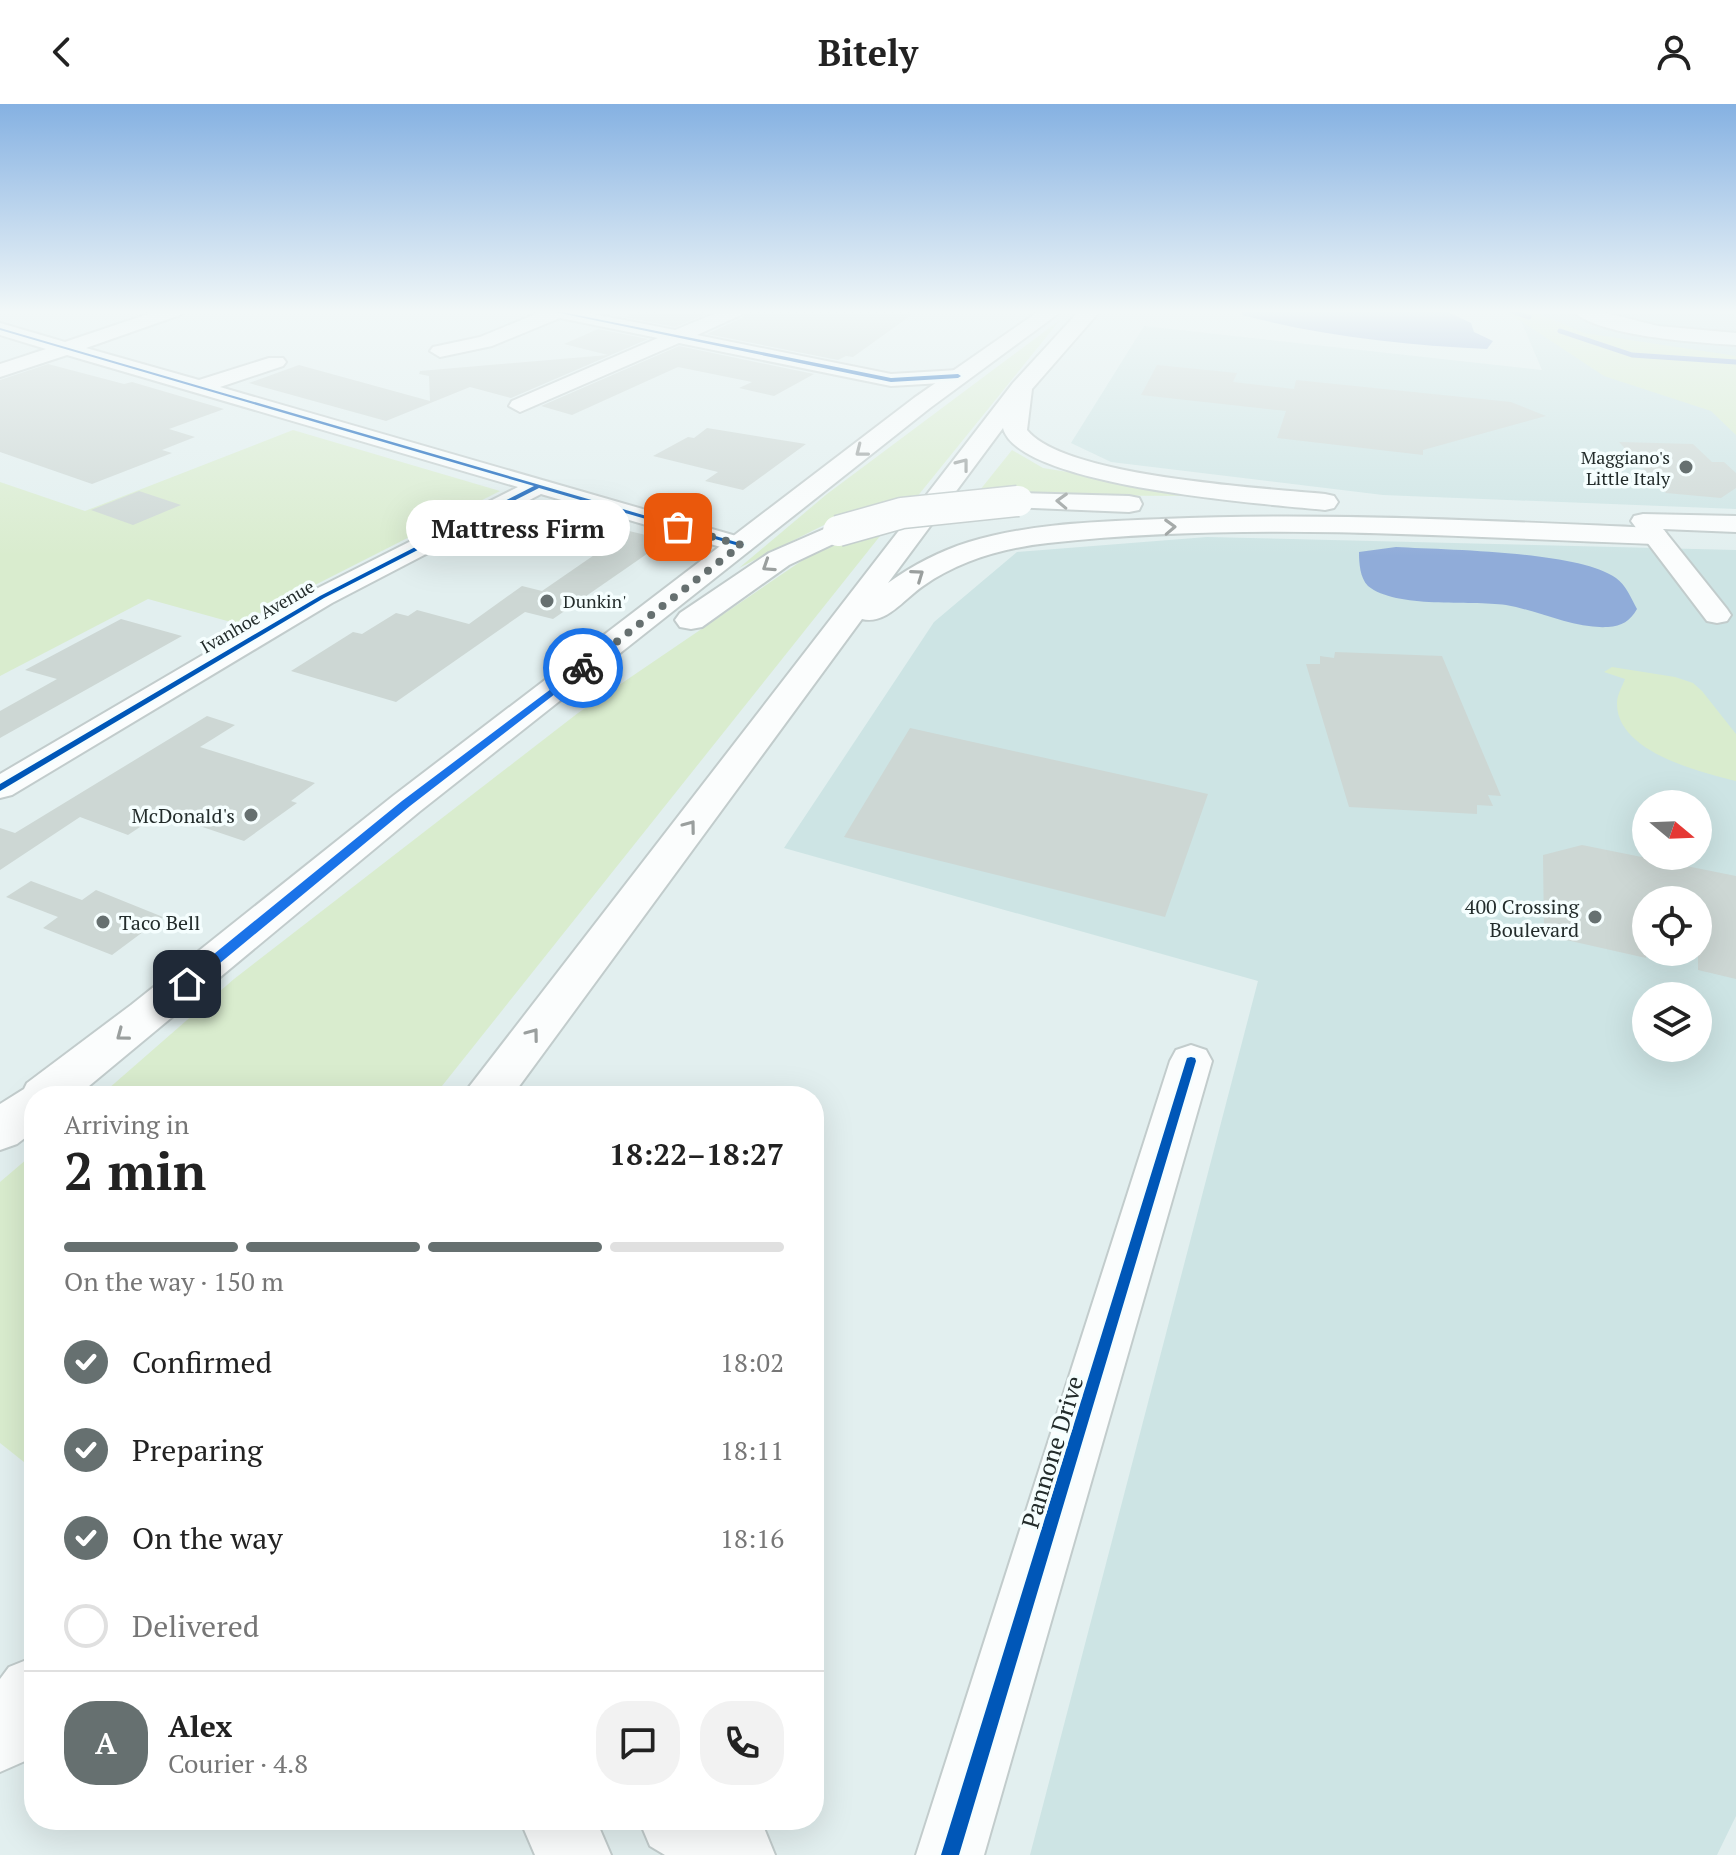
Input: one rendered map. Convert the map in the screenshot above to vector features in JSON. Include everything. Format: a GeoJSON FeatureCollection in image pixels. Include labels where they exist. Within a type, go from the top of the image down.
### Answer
{"type":"FeatureCollection","features":[{"type":"Feature","properties":{"kind":"highway"},"geometry":{"type":"LineString","coordinates":[[57,1086],[406,804],[936,393]]}},
{"type":"Feature","properties":{"kind":"highway"},"geometry":{"type":"LineString","coordinates":[[494,1086],[1017,393]]}},
{"type":"Feature","properties":{"kind":"highway"},"geometry":{"type":"LineString","coordinates":[[1020,393],[1014,423],[1017,436],[1026,445],[1056,462],[1104,473],[1415,513]]}},
{"type":"Feature","properties":{"kind":"highway"},"geometry":{"type":"LineString","coordinates":[[227,951],[761,570],[806,544],[838,531],[902,513],[1018,501],[1415,513],[1649,528]]}},
{"type":"Feature","properties":{"kind":"highway"},"geometry":{"type":"LineString","coordinates":[[815,661],[925,569],[959,554],[1030,537],[1173,527],[1309,525],[1649,528]]}},
{"type":"Feature","properties":{"kind":"highway"},"geometry":{"type":"LineString","coordinates":[[562,1830],[573,1855]]}},
{"type":"Feature","properties":{"kind":"highway"},"geometry":{"type":"LineString","coordinates":[[693,1830],[737,1855]]}},
{"type":"Feature","properties":{"kind":"street"},"geometry":{"type":"LineString","coordinates":[[219,393],[741,545]]}},
{"type":"Feature","properties":{"kind":"street"},"geometry":{"type":"LineString","coordinates":[[520,406],[550,393]]}},
{"type":"Feature","properties":{"kind":"street"},"geometry":{"type":"LineString","coordinates":[[913,393],[922,403]]}},
{"type":"Feature","properties":{"kind":"street","name":"Ivanhoe Avenue"},"geometry":{"type":"LineString","coordinates":[[0,788],[322,597],[539,486]]}},
{"type":"Feature","properties":{"kind":"street"},"geometry":{"type":"LineString","coordinates":[[1649,528],[1736,524]]}},
{"type":"Feature","properties":{"kind":"street"},"geometry":{"type":"LineString","coordinates":[[1649,528],[1736,539]]}},
{"type":"Feature","properties":{"kind":"street"},"geometry":{"type":"LineString","coordinates":[[1649,528],[1717,615]]}},
{"type":"Feature","properties":{"kind":"street","name":"Pannone Drive"},"geometry":{"type":"LineString","coordinates":[[950,1855],[1191,1061]]}},
{"type":"Feature","properties":{"kind":"shaded area"},"geometry":{"type":"Polygon","coordinates":[[[1102,393],[1736,393],[1736,509],[1383,495],[1111,462],[1071,443],[1102,393]]]}},
{"type":"Feature","properties":{"kind":"shaded area"},"geometry":{"type":"Polygon","coordinates":[[[1207,537],[1736,550],[1736,1816],[1717,1855],[1030,1855],[1258,981],[784,848],[934,622],[1017,552],[1207,537]]]}},
{"type":"Feature","properties":{"kind":"green space"},"geometry":{"type":"Polygon","coordinates":[[[963,393],[1001,393],[912,503],[824,525],[739,568],[827,494],[963,393]]]}},
{"type":"Feature","properties":{"kind":"green space"},"geometry":{"type":"Polygon","coordinates":[[[1655,393],[1736,393],[1736,435],[1711,411],[1655,393]]]}},
{"type":"Feature","properties":{"kind":"green space"},"geometry":{"type":"Polygon","coordinates":[[[293,430],[500,491],[238,624],[148,599],[0,676],[0,482],[85,511],[293,430]]]}},
{"type":"Feature","properties":{"kind":"green space"},"geometry":{"type":"Polygon","coordinates":[[[1012,450],[1043,468],[1216,496],[976,495],[1012,450]]]}},
{"type":"Feature","properties":{"kind":"green space"},"geometry":{"type":"Polygon","coordinates":[[[888,526],[442,1086],[111,1086],[234,979],[578,713],[822,547],[888,526]]]}},
{"type":"Feature","properties":{"kind":"green space"},"geometry":{"type":"Polygon","coordinates":[[[1612,667],[1675,677],[1693,683],[1702,691],[1736,734],[1736,781],[1663,757],[1630,735],[1620,720],[1617,703],[1625,679],[1604,672],[1612,667]]]}},
{"type":"Feature","properties":{"kind":"green space"},"geometry":{"type":"Polygon","coordinates":[[[24,1162],[24,1462],[0,1443],[0,1182],[24,1162]]]}},
{"type":"Feature","properties":{"kind":"water"},"geometry":{"type":"Polygon","coordinates":[[[1396,547],[1478,551],[1573,562],[1616,578],[1637,609],[1621,624],[1595,627],[1506,605],[1396,598],[1380,593],[1365,583],[1359,552],[1396,547]]]}},
{"type":"Feature","properties":{"kind":"building"},"geometry":{"type":"Polygon","coordinates":[[[0,393],[169,393],[224,409],[169,429],[195,437],[162,450],[172,453],[92,484],[0,452],[0,393]]]}},
{"type":"Feature","properties":{"kind":"building"},"geometry":{"type":"Polygon","coordinates":[[[284,393],[400,393],[430,401],[430,393],[456,393],[386,421],[284,393]]]}},
{"type":"Feature","properties":{"kind":"building"},"geometry":{"type":"Polygon","coordinates":[[[491,393],[523,393],[511,398],[491,393]]]}},
{"type":"Feature","properties":{"kind":"building"},"geometry":{"type":"Polygon","coordinates":[[[572,393],[621,393],[572,415],[541,406],[572,393]]]}},
{"type":"Feature","properties":{"kind":"building"},"geometry":{"type":"Polygon","coordinates":[[[1420,393],[1511,402],[1546,416],[1423,450],[1423,455],[1277,438],[1286,411],[1141,395],[1420,393]]]}},
{"type":"Feature","properties":{"kind":"building"},"geometry":{"type":"Polygon","coordinates":[[[707,428],[806,444],[743,490],[705,481],[718,472],[653,456],[688,437],[694,438],[707,428]]]}},
{"type":"Feature","properties":{"kind":"building","name":"Maggiano's Little Italy"},"geometry":{"type":"Polygon","coordinates":[[[1619,442],[1693,444],[1712,462],[1724,462],[1736,473],[1736,488],[1721,498],[1666,493],[1619,442]]]}},
{"type":"Feature","properties":{"kind":"building"},"geometry":{"type":"Polygon","coordinates":[[[139,491],[181,505],[133,525],[91,510],[139,491]]]}},
{"type":"Feature","properties":{"kind":"building"},"geometry":{"type":"Polygon","coordinates":[[[629,531],[667,540],[553,619],[525,612],[396,702],[291,671],[353,632],[362,634],[396,613],[408,616],[417,610],[469,624],[522,586],[542,591],[629,531]]]}},
{"type":"Feature","properties":{"kind":"building"},"geometry":{"type":"Polygon","coordinates":[[[121,619],[182,636],[0,738],[0,711],[57,679],[25,670],[121,619]]]}},
{"type":"Feature","properties":{"kind":"building"},"geometry":{"type":"Polygon","coordinates":[[[1335,652],[1442,656],[1501,796],[1488,795],[1493,806],[1477,805],[1477,814],[1349,807],[1306,664],[1320,664],[1320,656],[1334,658],[1335,652]]]}},
{"type":"Feature","properties":{"kind":"building"},"geometry":{"type":"Polygon","coordinates":[[[207,716],[235,725],[200,747],[315,783],[291,801],[297,803],[244,841],[161,813],[128,835],[80,817],[0,870],[0,828],[15,833],[207,716]]]}},
{"type":"Feature","properties":{"kind":"building"},"geometry":{"type":"Polygon","coordinates":[[[910,728],[1208,794],[1165,917],[844,837],[910,728]]]}},
{"type":"Feature","properties":{"kind":"building","name":"400 Crossing Boulevard"},"geometry":{"type":"Polygon","coordinates":[[[1582,845],[1632,855],[1632,870],[1706,870],[1736,876],[1736,979],[1698,970],[1698,966],[1712,966],[1712,886],[1632,886],[1632,955],[1544,935],[1543,855],[1582,845]]]}},
{"type":"Feature","properties":{"kind":"building","name":"Taco Bell"},"geometry":{"type":"Polygon","coordinates":[[[31,881],[82,900],[96,890],[163,917],[112,955],[43,928],[58,917],[6,897],[31,881]]]}},
{"type":"Feature","properties":{"kind":"cycle path"},"geometry":{"type":"LineString","coordinates":[[219,393],[741,545]]}},
{"type":"Feature","properties":{"kind":"cycle path"},"geometry":{"type":"LineString","coordinates":[[0,788],[322,597],[539,486]]}},
{"type":"Feature","properties":{"kind":"cycle path"},"geometry":{"type":"LineString","coordinates":[[950,1855],[1191,1061]]}},
{"type":"Feature","properties":{"kind":"way so far"},"geometry":{"type":"LineString","coordinates":[[583,668],[741,545],[678,527]]}},
{"type":"Feature","properties":{"kind":"place","name":"Maggiano's Little Italy"},"geometry":{"type":"Point","coordinates":[1686,467]}},
{"type":"Feature","properties":{"kind":"place","name":"Mattress Firm"},"geometry":{"type":"Point","coordinates":[678,527]}},
{"type":"Feature","properties":{"kind":"place","name":"Dunkin'"},"geometry":{"type":"Point","coordinates":[547,601]}},
{"type":"Feature","properties":{"kind":"place","name":"McDonald's"},"geometry":{"type":"Point","coordinates":[251,815]}},
{"type":"Feature","properties":{"kind":"place","name":"400 Crossing Boulevard"},"geometry":{"type":"Point","coordinates":[1595,917]}},
{"type":"Feature","properties":{"kind":"place","name":"Taco Bell"},"geometry":{"type":"Point","coordinates":[103,922]}},
{"type":"Feature","properties":{"kind":"route"},"geometry":{"type":"LineString","coordinates":[[187,984],[262,919],[406,804],[583,668]]}}]}
